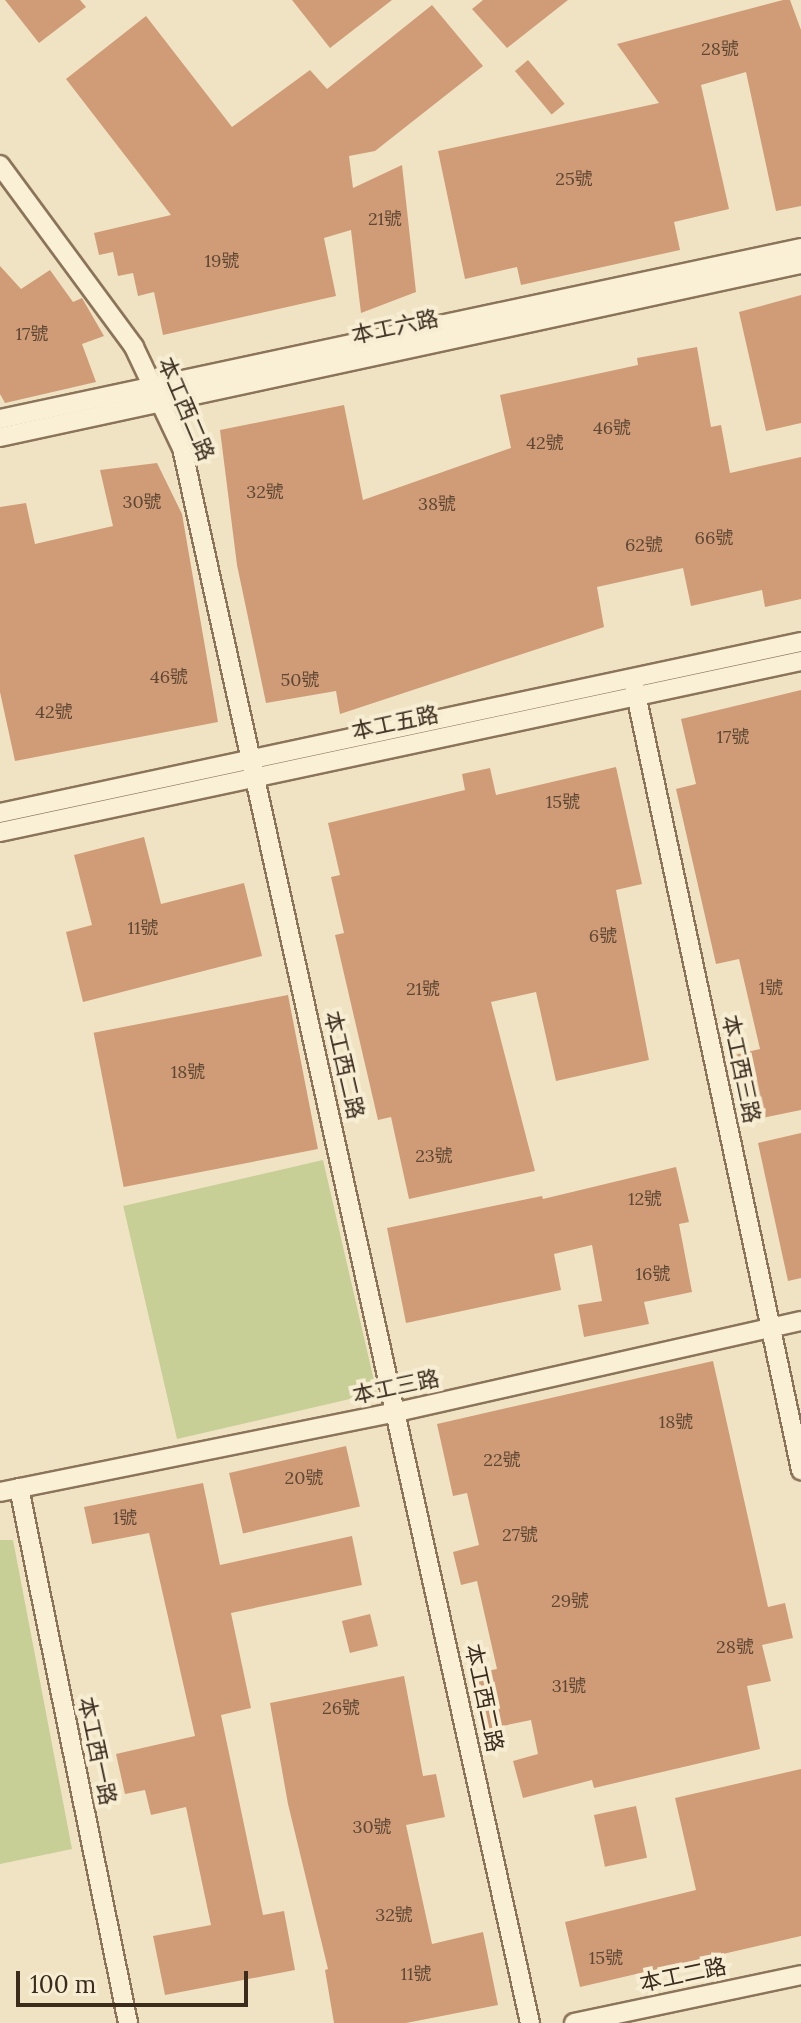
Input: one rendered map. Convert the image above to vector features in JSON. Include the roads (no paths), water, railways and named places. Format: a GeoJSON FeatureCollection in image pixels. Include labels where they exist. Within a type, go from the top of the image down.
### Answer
{"type":"FeatureCollection","features":[{"type":"Feature","properties":{"kind":"street","name":"本工西二路"},"geometry":{"type":"LineString","coordinates":[[0,165],[134,347],[182,448],[530,2023]]}},
{"type":"Feature","properties":{"kind":"street","name":"本工六路"},"geometry":{"type":"LineString","coordinates":[[0,437],[156,394],[801,248]]}},
{"type":"Feature","properties":{"kind":"street","name":"本工六路"},"geometry":{"type":"LineString","coordinates":[[0,419],[156,394],[801,264]]}},
{"type":"Feature","properties":{"kind":"street","name":"本工五路"},"geometry":{"type":"LineString","coordinates":[[0,813],[254,768],[634,687],[801,642]]}},
{"type":"Feature","properties":{"kind":"street","name":"本工五路"},"geometry":{"type":"LineString","coordinates":[[634,687],[801,661]]}},
{"type":"Feature","properties":{"kind":"street","name":"本工西三路"},"geometry":{"type":"LineString","coordinates":[[634,687],[801,1470]]}},
{"type":"Feature","properties":{"kind":"street","name":"本工五路"},"geometry":{"type":"LineString","coordinates":[[0,832],[254,768]]}},
{"type":"Feature","properties":{"kind":"street","name":"本工三路"},"geometry":{"type":"LineString","coordinates":[[0,1492],[397,1412],[801,1321]]}},
{"type":"Feature","properties":{"kind":"street","name":"本工西一路"},"geometry":{"type":"LineString","coordinates":[[19,1488],[128,2023]]}},
{"type":"Feature","properties":{"kind":"street","name":"本工二路"},"geometry":{"type":"LineString","coordinates":[[574,2023],[801,1975]]}}]}
